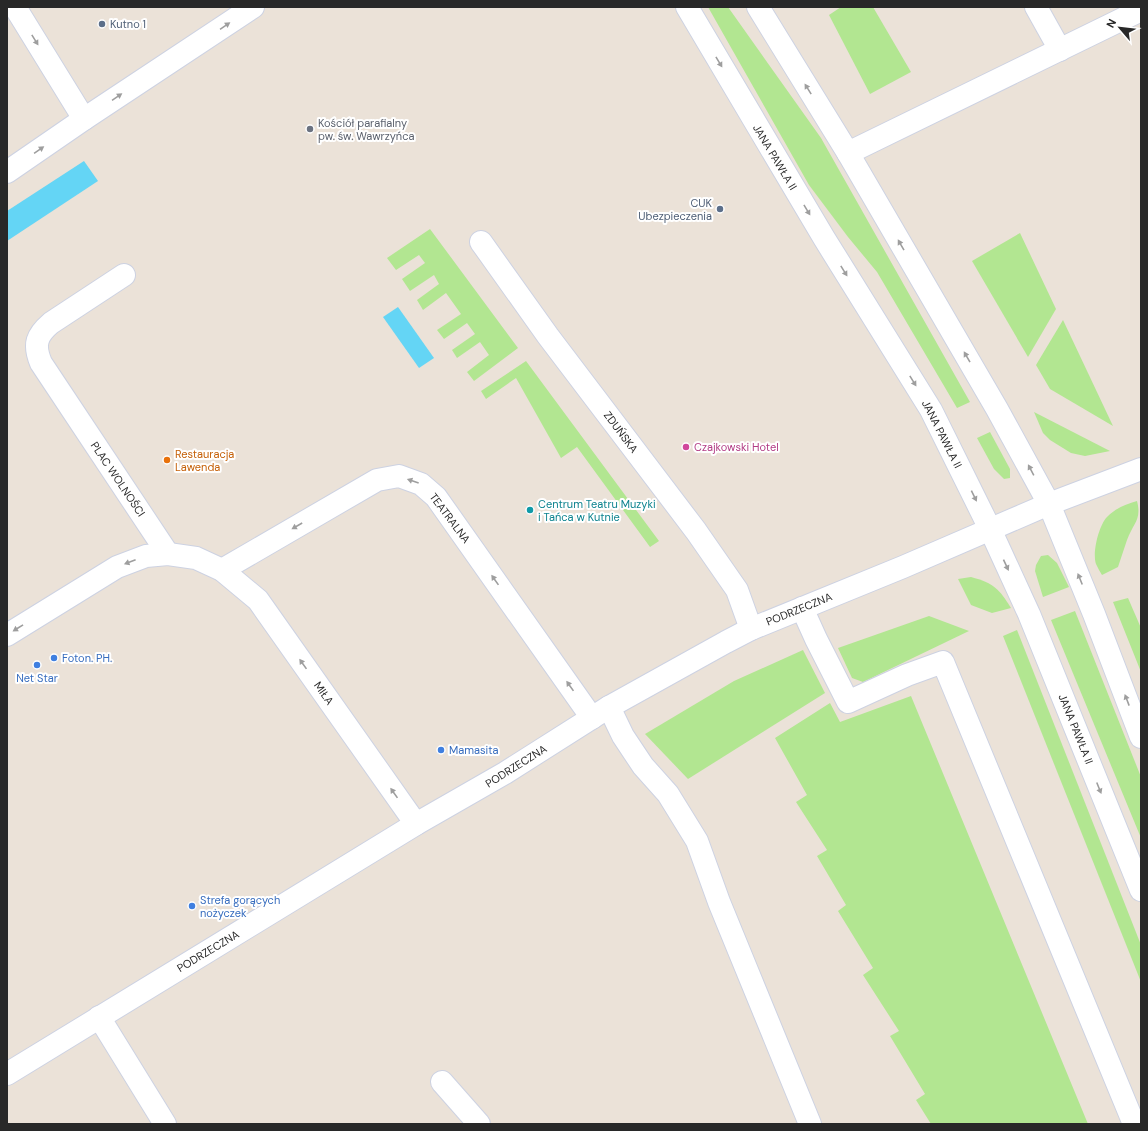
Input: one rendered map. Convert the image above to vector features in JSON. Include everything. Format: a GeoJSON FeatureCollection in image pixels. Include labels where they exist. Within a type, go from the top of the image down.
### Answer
{"type":"FeatureCollection","features":[{"type":"Feature","properties":{"kind":"street"},"geometry":{"type":"LineString","coordinates":[[15,7],[84,119]]}},
{"type":"Feature","properties":{"kind":"street"},"geometry":{"type":"LineString","coordinates":[[7,172],[253,7]]}},
{"type":"Feature","properties":{"kind":"street","name":"JANA PAWŁA II"},"geometry":{"type":"LineString","coordinates":[[687,7],[824,238],[931,410],[990,529],[1029,614],[1141,890]]}},
{"type":"Feature","properties":{"kind":"street"},"geometry":{"type":"LineString","coordinates":[[758,7],[848,154],[997,409],[1049,504],[1094,614],[1141,737]]}},
{"type":"Feature","properties":{"kind":"street"},"geometry":{"type":"LineString","coordinates":[[1036,7],[1060,50]]}},
{"type":"Feature","properties":{"kind":"street"},"geometry":{"type":"LineString","coordinates":[[848,154],[1141,10]]}},
{"type":"Feature","properties":{"kind":"street","name":"ZDUŃSKA"},"geometry":{"type":"LineString","coordinates":[[481,242],[548,336],[696,531],[737,590],[751,629]]}},
{"type":"Feature","properties":{"kind":"street","name":"PLAC WOLNOŚCI"},"geometry":{"type":"LineString","coordinates":[[124,275],[52,322],[42,331],[38,339],[38,355],[41,362],[168,554]]}},
{"type":"Feature","properties":{"kind":"street","name":"PODRZECZNA"},"geometry":{"type":"LineString","coordinates":[[7,1074],[416,824],[505,773],[600,712],[751,629],[903,567],[1049,504],[1141,469]]}},
{"type":"Feature","properties":{"kind":"street","name":"TEATRALNA"},"geometry":{"type":"LineString","coordinates":[[222,570],[377,480],[399,476],[421,484],[436,497],[600,712],[623,736],[643,766],[668,794],[697,841],[719,902],[810,1124]]}},
{"type":"Feature","properties":{"kind":"street"},"geometry":{"type":"LineString","coordinates":[[7,635],[117,567],[146,556],[168,554]]}},
{"type":"Feature","properties":{"kind":"street","name":"MIŁA"},"geometry":{"type":"LineString","coordinates":[[168,554],[196,558],[222,570],[258,600],[416,824]]}},
{"type":"Feature","properties":{"kind":"street"},"geometry":{"type":"LineString","coordinates":[[802,608],[848,702],[907,675],[943,662],[1134,1124]]}},
{"type":"Feature","properties":{"kind":"street"},"geometry":{"type":"LineString","coordinates":[[99,1017],[165,1124]]}},
{"type":"Feature","properties":{"kind":"street"},"geometry":{"type":"LineString","coordinates":[[442,1082],[479,1124]]}},
{"type":"Feature","properties":{"kind":"green space"},"geometry":{"type":"Polygon","coordinates":[[[708,7],[728,7],[821,138],[970,402],[957,408],[877,272],[848,237],[809,185],[708,7]]]}},
{"type":"Feature","properties":{"kind":"green space"},"geometry":{"type":"Polygon","coordinates":[[[841,7],[873,7],[911,72],[870,94],[829,15],[841,7]]]}},
{"type":"Feature","properties":{"kind":"green space"},"geometry":{"type":"Polygon","coordinates":[[[430,229],[518,348],[474,381],[467,372],[489,355],[480,342],[457,358],[452,350],[475,334],[467,323],[444,339],[437,330],[461,314],[446,293],[423,310],[417,300],[439,284],[434,275],[410,291],[402,279],[425,263],[419,255],[396,270],[387,258],[430,229]]]}},
{"type":"Feature","properties":{"kind":"green space"},"geometry":{"type":"Polygon","coordinates":[[[1020,233],[1056,309],[1028,357],[972,261],[1020,233]]]}},
{"type":"Feature","properties":{"kind":"green space"},"geometry":{"type":"Polygon","coordinates":[[[1063,320],[1113,426],[1050,389],[1036,365],[1063,320]]]}},
{"type":"Feature","properties":{"kind":"green space"},"geometry":{"type":"Polygon","coordinates":[[[526,361],[659,541],[650,547],[577,447],[561,458],[516,378],[486,399],[481,391],[526,361]]]}},
{"type":"Feature","properties":{"kind":"green space"},"geometry":{"type":"Polygon","coordinates":[[[1034,412],[1110,451],[1085,456],[1071,453],[1050,440],[1043,433],[1034,412]]]}},
{"type":"Feature","properties":{"kind":"green space"},"geometry":{"type":"Polygon","coordinates":[[[990,432],[1010,469],[1010,478],[1004,479],[994,469],[977,438],[990,432]]]}},
{"type":"Feature","properties":{"kind":"green space"},"geometry":{"type":"Polygon","coordinates":[[[1137,501],[1138,517],[1129,534],[1118,567],[1102,575],[1095,559],[1097,539],[1101,526],[1107,517],[1114,511],[1137,501]]]}},
{"type":"Feature","properties":{"kind":"green space"},"geometry":{"type":"Polygon","coordinates":[[[1048,555],[1057,563],[1069,587],[1043,597],[1035,571],[1036,565],[1041,556],[1048,555]]]}},
{"type":"Feature","properties":{"kind":"green space"},"geometry":{"type":"Polygon","coordinates":[[[971,577],[991,584],[999,591],[1011,608],[992,613],[971,605],[958,579],[971,577]]]}},
{"type":"Feature","properties":{"kind":"green space"},"geometry":{"type":"Polygon","coordinates":[[[1128,598],[1141,628],[1141,672],[1113,602],[1128,598]]]}},
{"type":"Feature","properties":{"kind":"green space"},"geometry":{"type":"Polygon","coordinates":[[[1075,611],[1141,777],[1141,838],[1051,620],[1075,611]]]}},
{"type":"Feature","properties":{"kind":"green space"},"geometry":{"type":"Polygon","coordinates":[[[929,616],[969,631],[863,682],[852,678],[838,648],[929,616]]]}},
{"type":"Feature","properties":{"kind":"green space"},"geometry":{"type":"Polygon","coordinates":[[[1017,630],[1141,945],[1141,982],[1003,636],[1017,630]]]}},
{"type":"Feature","properties":{"kind":"green space"},"geometry":{"type":"Polygon","coordinates":[[[803,650],[825,693],[688,779],[645,734],[734,681],[803,650]]]}},
{"type":"Feature","properties":{"kind":"green space"},"geometry":{"type":"Polygon","coordinates":[[[911,696],[1088,1124],[931,1124],[916,1100],[925,1094],[890,1036],[899,1031],[863,975],[873,968],[838,911],[846,905],[817,856],[827,850],[796,802],[807,795],[775,738],[830,703],[840,722],[911,696]]]}},
{"type":"Feature","properties":{"kind":"water"},"geometry":{"type":"Polygon","coordinates":[[[84,161],[98,181],[7,241],[7,211],[84,161]]]}},
{"type":"Feature","properties":{"kind":"water"},"geometry":{"type":"Polygon","coordinates":[[[398,307],[434,358],[419,368],[383,317],[398,307]]]}},
{"type":"Feature","properties":{"kind":"place","name":"Kutno 1"},"geometry":{"type":"Point","coordinates":[102,24]}},
{"type":"Feature","properties":{"kind":"place","name":"Kościół parafialny pw. św. Wawrzyńca"},"geometry":{"type":"Point","coordinates":[310,129]}},
{"type":"Feature","properties":{"kind":"place","name":"CUK Ubezpieczenia"},"geometry":{"type":"Point","coordinates":[720,209]}},
{"type":"Feature","properties":{"kind":"place","name":"Czajkowski Hotel"},"geometry":{"type":"Point","coordinates":[686,447]}},
{"type":"Feature","properties":{"kind":"place","name":"Restauracja Lawenda"},"geometry":{"type":"Point","coordinates":[167,460]}},
{"type":"Feature","properties":{"kind":"place","name":"Centrum Teatru Muzyki i Tańca w Kutnie"},"geometry":{"type":"Point","coordinates":[530,510]}},
{"type":"Feature","properties":{"kind":"place","name":"Foton. PH."},"geometry":{"type":"Point","coordinates":[54,658]}},
{"type":"Feature","properties":{"kind":"place","name":"Net Star"},"geometry":{"type":"Point","coordinates":[37,665]}},
{"type":"Feature","properties":{"kind":"place","name":"Mamasita"},"geometry":{"type":"Point","coordinates":[441,750]}},
{"type":"Feature","properties":{"kind":"place","name":"Strefa gorących nożyczek"},"geometry":{"type":"Point","coordinates":[192,906]}}]}
